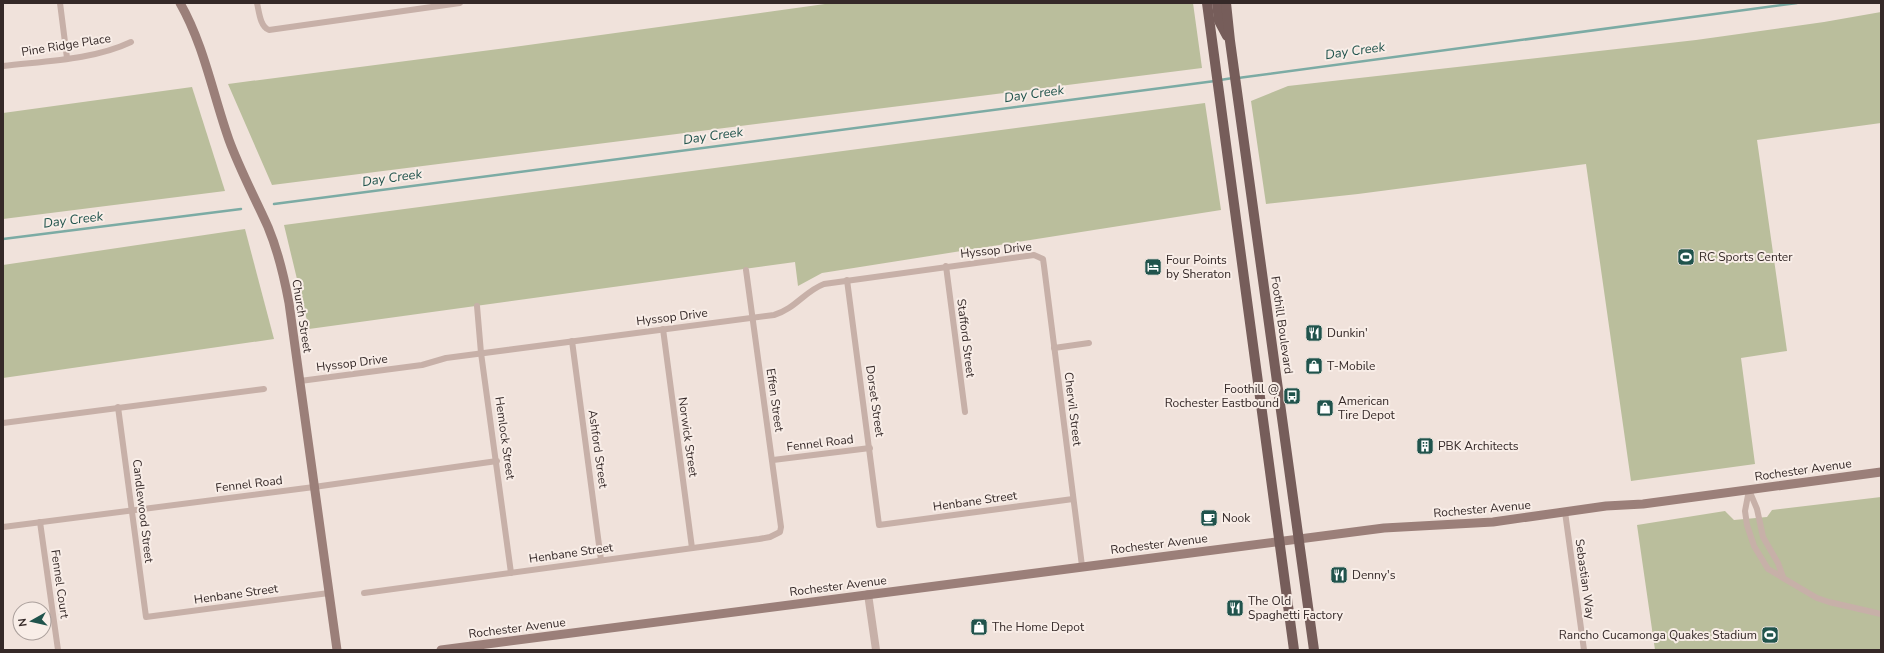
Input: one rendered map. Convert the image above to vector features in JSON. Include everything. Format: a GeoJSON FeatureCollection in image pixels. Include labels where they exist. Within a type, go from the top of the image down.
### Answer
{"type":"FeatureCollection","features":[{"type":"Feature","properties":{"kind":"main road","name":"Church Street"},"geometry":{"type":"LineString","coordinates":[[180,3],[194,33],[230,142],[278,253],[289,303],[337,650]]}},
{"type":"Feature","properties":{"kind":"main road"},"geometry":{"type":"LineString","coordinates":[[1207,3],[1294,650]]}},
{"type":"Feature","properties":{"kind":"main road"},"geometry":{"type":"LineString","coordinates":[[1217,3],[1219,21],[1230,41]]}},
{"type":"Feature","properties":{"kind":"main road","name":"Foothill Boulevard"},"geometry":{"type":"LineString","coordinates":[[1226,3],[1314,650]]}},
{"type":"Feature","properties":{"kind":"main road","name":"Rochester Avenue"},"geometry":{"type":"LineString","coordinates":[[442,650],[1384,528],[1493,522],[1881,472]]}},
{"type":"Feature","properties":{"kind":"street"},"geometry":{"type":"LineString","coordinates":[[60,3],[67,58]]}},
{"type":"Feature","properties":{"kind":"street"},"geometry":{"type":"LineString","coordinates":[[257,3],[262,24],[269,30],[460,3]]}},
{"type":"Feature","properties":{"kind":"street","name":"Pine Ridge Place"},"geometry":{"type":"LineString","coordinates":[[3,66],[67,58],[118,48],[131,42]]}},
{"type":"Feature","properties":{"kind":"street","name":"Hyssop Drive"},"geometry":{"type":"LineString","coordinates":[[300,381],[422,365],[438,360],[481,353],[753,318],[781,313],[793,306],[817,286],[824,284],[1029,255],[1039,256]]}},
{"type":"Feature","properties":{"kind":"street","name":"Chervil Street"},"geometry":{"type":"LineString","coordinates":[[1039,256],[1042,259],[1044,266],[1082,566]]}},
{"type":"Feature","properties":{"kind":"street","name":"Stafford Street"},"geometry":{"type":"LineString","coordinates":[[946,266],[965,412]]}},
{"type":"Feature","properties":{"kind":"street","name":"Effen Street"},"geometry":{"type":"LineString","coordinates":[[746,270],[773,460],[781,527],[780,532]]}},
{"type":"Feature","properties":{"kind":"street","name":"Dorset Street"},"geometry":{"type":"LineString","coordinates":[[847,280],[879,524]]}},
{"type":"Feature","properties":{"kind":"street","name":"Hemlock Street"},"geometry":{"type":"LineString","coordinates":[[477,306],[481,353],[512,573]]}},
{"type":"Feature","properties":{"kind":"street","name":"Norwick Street"},"geometry":{"type":"LineString","coordinates":[[663,329],[692,548]]}},
{"type":"Feature","properties":{"kind":"street","name":"Ashford Street"},"geometry":{"type":"LineString","coordinates":[[572,341],[601,560]]}},
{"type":"Feature","properties":{"kind":"street"},"geometry":{"type":"LineString","coordinates":[[1054,348],[1089,343]]}},
{"type":"Feature","properties":{"kind":"street"},"geometry":{"type":"LineString","coordinates":[[3,423],[264,389]]}},
{"type":"Feature","properties":{"kind":"street","name":"Candlewood Street"},"geometry":{"type":"LineString","coordinates":[[118,407],[133,509],[146,617]]}},
{"type":"Feature","properties":{"kind":"street","name":"Fennel Road"},"geometry":{"type":"LineString","coordinates":[[773,460],[870,448]]}},
{"type":"Feature","properties":{"kind":"street","name":"Fennel Road"},"geometry":{"type":"LineString","coordinates":[[3,526],[314,487],[497,461]]}},
{"type":"Feature","properties":{"kind":"street"},"geometry":{"type":"LineString","coordinates":[[1749,490],[1745,511],[1750,536],[1758,555],[1768,569],[1783,577],[1801,590],[1829,602],[1881,614]]}},
{"type":"Feature","properties":{"kind":"street"},"geometry":{"type":"LineString","coordinates":[[1749,490],[1757,509],[1763,537],[1778,563],[1783,577]]}},
{"type":"Feature","properties":{"kind":"street","name":"Henbane Street"},"geometry":{"type":"LineString","coordinates":[[879,524],[1073,499]]}},
{"type":"Feature","properties":{"kind":"street","name":"Sebastian Way"},"geometry":{"type":"LineString","coordinates":[[1565,512],[1584,650]]}},
{"type":"Feature","properties":{"kind":"street","name":"Fennel Court"},"geometry":{"type":"LineString","coordinates":[[40,522],[58,650]]}},
{"type":"Feature","properties":{"kind":"street","name":"Henbane Street"},"geometry":{"type":"LineString","coordinates":[[364,593],[770,537],[780,532]]}},
{"type":"Feature","properties":{"kind":"street","name":"Henbane Street"},"geometry":{"type":"LineString","coordinates":[[146,617],[329,593]]}},
{"type":"Feature","properties":{"kind":"street"},"geometry":{"type":"LineString","coordinates":[[868,594],[876,650]]}},
{"type":"Feature","properties":{"kind":"green space"},"geometry":{"type":"Polygon","coordinates":[[[832,3],[1193,3],[1202,68],[272,185],[228,84],[521,46],[832,3]]]}},
{"type":"Feature","properties":{"kind":"green space"},"geometry":{"type":"Polygon","coordinates":[[[1881,12],[1881,123],[1757,140],[1787,351],[1741,358],[1755,464],[1631,481],[1586,164],[1358,194],[1266,204],[1251,101],[1288,86],[1696,40],[1824,22],[1881,12]]]}},
{"type":"Feature","properties":{"kind":"green space"},"geometry":{"type":"Polygon","coordinates":[[[192,87],[225,191],[3,219],[3,113],[192,87]]]}},
{"type":"Feature","properties":{"kind":"green space"},"geometry":{"type":"Polygon","coordinates":[[[1205,103],[1221,210],[822,273],[798,286],[795,262],[309,329],[284,225],[1205,103]]]}},
{"type":"Feature","properties":{"kind":"green space"},"geometry":{"type":"Polygon","coordinates":[[[245,229],[274,339],[3,378],[3,265],[245,229]]]}},
{"type":"Feature","properties":{"kind":"green space"},"geometry":{"type":"Polygon","coordinates":[[[1881,497],[1881,650],[1655,650],[1637,525],[1725,511],[1734,520],[1767,517],[1772,510],[1881,497]]]}},
{"type":"Feature","properties":{"kind":"waterway","name":"Day Creek"},"geometry":{"type":"LineString","coordinates":[[1238,78],[1797,3]]}},
{"type":"Feature","properties":{"kind":"waterway","name":"Day Creek"},"geometry":{"type":"LineString","coordinates":[[1220,80],[1233,78]]}},
{"type":"Feature","properties":{"kind":"waterway","name":"Day Creek"},"geometry":{"type":"LineString","coordinates":[[274,204],[1215,81]]}},
{"type":"Feature","properties":{"kind":"waterway","name":"Day Creek"},"geometry":{"type":"LineString","coordinates":[[3,239],[241,209]]}},
{"type":"Feature","properties":{"kind":"place","name":"RC Sports Center"},"geometry":{"type":"Point","coordinates":[1686,257]}},
{"type":"Feature","properties":{"kind":"place","name":"Four Points by Sheraton"},"geometry":{"type":"Point","coordinates":[1153,267]}},
{"type":"Feature","properties":{"kind":"place","name":"Dunkin'"},"geometry":{"type":"Point","coordinates":[1314,333]}},
{"type":"Feature","properties":{"kind":"place","name":"T-Mobile"},"geometry":{"type":"Point","coordinates":[1314,366]}},
{"type":"Feature","properties":{"kind":"place","name":"Foothill @ Rochester Eastbound"},"geometry":{"type":"Point","coordinates":[1292,396]}},
{"type":"Feature","properties":{"kind":"place","name":"American Tire Depot"},"geometry":{"type":"Point","coordinates":[1325,408]}},
{"type":"Feature","properties":{"kind":"place","name":"PBK Architects"},"geometry":{"type":"Point","coordinates":[1425,446]}},
{"type":"Feature","properties":{"kind":"place","name":"Nook"},"geometry":{"type":"Point","coordinates":[1209,518]}},
{"type":"Feature","properties":{"kind":"place","name":"Denny's"},"geometry":{"type":"Point","coordinates":[1339,575]}},
{"type":"Feature","properties":{"kind":"place","name":"The Old Spaghetti Factory"},"geometry":{"type":"Point","coordinates":[1235,608]}},
{"type":"Feature","properties":{"kind":"place","name":"The Home Depot"},"geometry":{"type":"Point","coordinates":[979,627]}},
{"type":"Feature","properties":{"kind":"place","name":"Rancho Cucamonga Quakes Stadium"},"geometry":{"type":"Point","coordinates":[1770,635]}}]}
